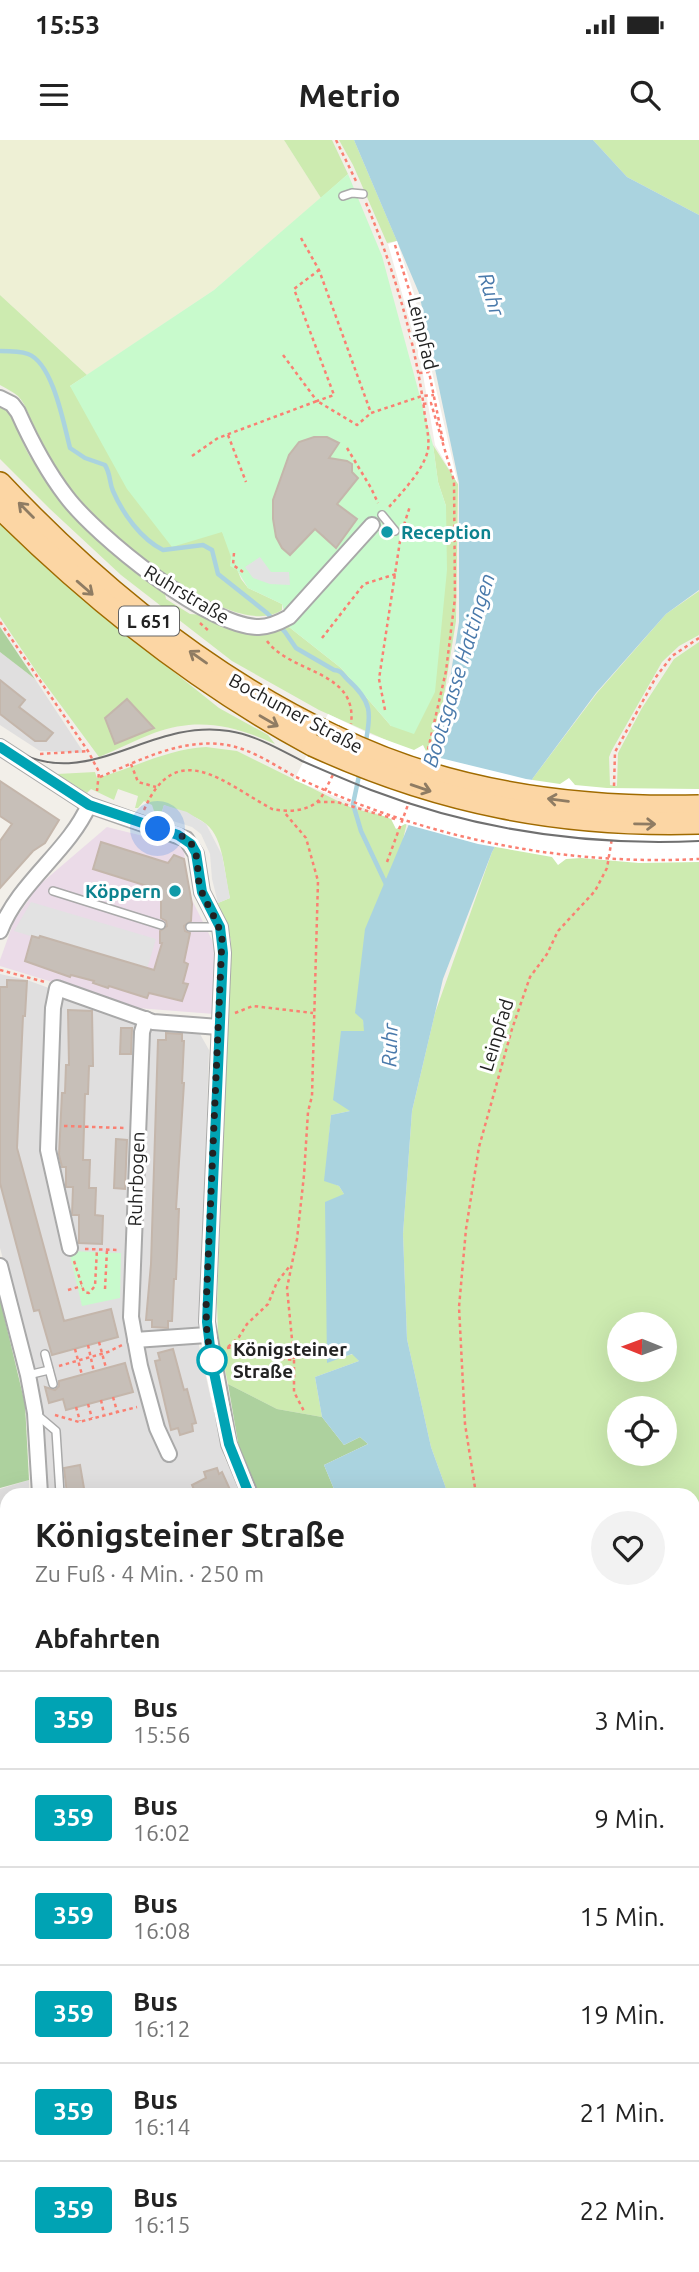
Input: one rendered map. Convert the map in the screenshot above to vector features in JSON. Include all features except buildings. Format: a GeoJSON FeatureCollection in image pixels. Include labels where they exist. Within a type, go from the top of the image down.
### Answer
{"type":"FeatureCollection","features":[{"type":"Feature","properties":{"kind":"main road","name":"Bochumer Straße"},"geometry":{"type":"LineString","coordinates":[[0,484],[51,536],[145,617],[346,760],[436,793],[484,804],[581,820],[641,825],[699,823]]}},
{"type":"Feature","properties":{"kind":"main road","name":"Bochumer Straße"},"geometry":{"type":"LineString","coordinates":[[0,508],[89,592],[163,652],[227,696],[316,737],[350,745],[402,765],[489,789],[583,803],[640,807],[699,806]]}},
{"type":"Feature","properties":{"kind":"street","name":"Ruhrstraße"},"geometry":{"type":"LineString","coordinates":[[0,398],[12,404],[18,412],[31,440],[66,497],[103,537],[131,560],[230,621],[270,624]]}},
{"type":"Feature","properties":{"kind":"street"},"geometry":{"type":"LineString","coordinates":[[270,624],[305,601],[377,520]]}},
{"type":"Feature","properties":{"kind":"street"},"geometry":{"type":"LineString","coordinates":[[0,747],[92,801],[186,839],[196,853],[202,892],[220,927],[223,953],[207,1335],[229,1444],[247,1488]]}},
{"type":"Feature","properties":{"kind":"street"},"geometry":{"type":"LineString","coordinates":[[0,931],[23,892],[69,838],[92,801]]}},
{"type":"Feature","properties":{"kind":"street"},"geometry":{"type":"LineString","coordinates":[[75,1249],[47,1140],[53,1008],[57,988],[166,1024],[219,1023]]}},
{"type":"Feature","properties":{"kind":"street","name":"Ruhrbogen"},"geometry":{"type":"LineString","coordinates":[[146,1019],[141,1046],[131,1317],[140,1366],[157,1428],[169,1454]]}},
{"type":"Feature","properties":{"kind":"street"},"geometry":{"type":"LineString","coordinates":[[0,1266],[28,1374],[35,1413],[40,1488]]}},
{"type":"Feature","properties":{"kind":"street"},"geometry":{"type":"LineString","coordinates":[[135,1340],[207,1335]]}},
{"type":"Feature","properties":{"kind":"lane"},"geometry":{"type":"LineString","coordinates":[[343,196],[363,194]]}},
{"type":"Feature","properties":{"kind":"lane"},"geometry":{"type":"LineString","coordinates":[[377,520],[395,531]]}},
{"type":"Feature","properties":{"kind":"lane"},"geometry":{"type":"LineString","coordinates":[[53,891],[160,925]]}},
{"type":"Feature","properties":{"kind":"lane"},"geometry":{"type":"LineString","coordinates":[[190,927],[220,927]]}},
{"type":"Feature","properties":{"kind":"lane"},"geometry":{"type":"LineString","coordinates":[[44,1354],[53,1384]]}},
{"type":"Feature","properties":{"kind":"lane"},"geometry":{"type":"LineString","coordinates":[[28,1374],[49,1370]]}},
{"type":"Feature","properties":{"kind":"lane"},"geometry":{"type":"LineString","coordinates":[[35,1413],[56,1431],[60,1488]]}},
{"type":"Feature","properties":{"kind":"path","name":"Leinpfad"},"geometry":{"type":"LineString","coordinates":[[336,140],[363,194],[397,288],[419,373],[428,442],[426,456],[420,468],[377,520]]}},
{"type":"Feature","properties":{"kind":"path"},"geometry":{"type":"LineString","coordinates":[[301,238],[320,270],[371,414]]}},
{"type":"Feature","properties":{"kind":"path"},"geometry":{"type":"LineString","coordinates":[[395,245],[420,325]]}},
{"type":"Feature","properties":{"kind":"path"},"geometry":{"type":"LineString","coordinates":[[386,255],[398,251]]}},
{"type":"Feature","properties":{"kind":"path"},"geometry":{"type":"LineString","coordinates":[[192,456],[218,438],[334,395],[294,289],[320,270]]}},
{"type":"Feature","properties":{"kind":"path"},"geometry":{"type":"LineString","coordinates":[[397,288],[409,285]]}},
{"type":"Feature","properties":{"kind":"path"},"geometry":{"type":"LineString","coordinates":[[283,355],[317,401],[356,425],[371,414],[422,396],[434,395]]}},
{"type":"Feature","properties":{"kind":"path"},"geometry":{"type":"LineString","coordinates":[[419,373],[429,372],[447,463]]}},
{"type":"Feature","properties":{"kind":"path"},"geometry":{"type":"LineString","coordinates":[[420,385],[431,383]]}},
{"type":"Feature","properties":{"kind":"path"},"geometry":{"type":"LineString","coordinates":[[423,404],[431,403],[454,481],[455,598],[446,671],[426,758]]}},
{"type":"Feature","properties":{"kind":"path"},"geometry":{"type":"LineString","coordinates":[[228,435],[246,482]]}},
{"type":"Feature","properties":{"kind":"path"},"geometry":{"type":"LineString","coordinates":[[347,448],[372,488],[377,520]]}},
{"type":"Feature","properties":{"kind":"path"},"geometry":{"type":"LineString","coordinates":[[385,710],[379,679],[401,539],[410,506]]}},
{"type":"Feature","properties":{"kind":"path"},"geometry":{"type":"LineString","coordinates":[[395,531],[401,539]]}},
{"type":"Feature","properties":{"kind":"path"},"geometry":{"type":"LineString","coordinates":[[234,553],[233,565],[243,572]]}},
{"type":"Feature","properties":{"kind":"path"},"geometry":{"type":"LineString","coordinates":[[322,638],[364,584],[396,574]]}},
{"type":"Feature","properties":{"kind":"path"},"geometry":{"type":"LineString","coordinates":[[197,621],[210,632]]}},
{"type":"Feature","properties":{"kind":"path"},"geometry":{"type":"LineString","coordinates":[[0,622],[88,751],[100,776],[92,801]]}},
{"type":"Feature","properties":{"kind":"path"},"geometry":{"type":"LineString","coordinates":[[270,624],[271,646],[324,676],[342,690],[351,710],[349,732]]}},
{"type":"Feature","properties":{"kind":"path"},"geometry":{"type":"LineString","coordinates":[[614,788],[615,752],[656,677],[672,656],[699,638]]}},
{"type":"Feature","properties":{"kind":"path"},"geometry":{"type":"LineString","coordinates":[[100,776],[180,745],[209,744],[242,749],[296,777],[362,806],[439,831],[559,855],[699,859]]}},
{"type":"Feature","properties":{"kind":"path"},"geometry":{"type":"LineString","coordinates":[[15,757],[88,751]]}},
{"type":"Feature","properties":{"kind":"path"},"geometry":{"type":"LineString","coordinates":[[419,756],[431,760]]}},
{"type":"Feature","properties":{"kind":"path"},"geometry":{"type":"LineString","coordinates":[[131,764],[138,782],[156,787]]}},
{"type":"Feature","properties":{"kind":"path"},"geometry":{"type":"LineString","coordinates":[[317,802],[340,764]]}},
{"type":"Feature","properties":{"kind":"path"},"geometry":{"type":"LineString","coordinates":[[144,810],[156,787],[178,771],[193,769],[272,809],[284,812],[317,802],[337,802],[398,820]]}},
{"type":"Feature","properties":{"kind":"path"},"geometry":{"type":"LineString","coordinates":[[387,862],[411,797]]}},
{"type":"Feature","properties":{"kind":"path"},"geometry":{"type":"LineString","coordinates":[[284,812],[306,838],[318,881],[312,1096],[308,1112],[298,1239],[287,1287],[293,1392],[305,1413]]}},
{"type":"Feature","properties":{"kind":"path","name":"Leinpfad"},"geometry":{"type":"LineString","coordinates":[[475,1488],[465,1424],[459,1307],[466,1229],[479,1147],[508,1041],[530,977],[547,954],[558,931],[595,891],[610,859],[612,834]]}},
{"type":"Feature","properties":{"kind":"path"},"geometry":{"type":"LineString","coordinates":[[0,970],[57,988]]}},
{"type":"Feature","properties":{"kind":"path"},"geometry":{"type":"LineString","coordinates":[[219,1023],[253,1006],[313,1013]]}},
{"type":"Feature","properties":{"kind":"path"},"geometry":{"type":"LineString","coordinates":[[66,1126],[123,1128]]}},
{"type":"Feature","properties":{"kind":"path"},"geometry":{"type":"LineString","coordinates":[[97,1249],[95,1286],[89,1293],[84,1293],[75,1249],[97,1249],[105,1249],[115,1250]]}},
{"type":"Feature","properties":{"kind":"path"},"geometry":{"type":"LineString","coordinates":[[104,1289],[105,1249]]}},
{"type":"Feature","properties":{"kind":"path"},"geometry":{"type":"LineString","coordinates":[[227,1348],[268,1304],[277,1282],[291,1265]]}},
{"type":"Feature","properties":{"kind":"path"},"geometry":{"type":"LineString","coordinates":[[68,1290],[82,1286]]}},
{"type":"Feature","properties":{"kind":"path"},"geometry":{"type":"LineString","coordinates":[[99,1342],[106,1368]]}},
{"type":"Feature","properties":{"kind":"path"},"geometry":{"type":"LineString","coordinates":[[88,1345],[94,1372]]}},
{"type":"Feature","properties":{"kind":"path"},"geometry":{"type":"LineString","coordinates":[[210,1352],[234,1347],[256,1356],[293,1360]]}},
{"type":"Feature","properties":{"kind":"path"},"geometry":{"type":"LineString","coordinates":[[75,1349],[82,1375]]}},
{"type":"Feature","properties":{"kind":"path"},"geometry":{"type":"LineString","coordinates":[[61,1366],[108,1352]]}},
{"type":"Feature","properties":{"kind":"path"},"geometry":{"type":"LineString","coordinates":[[56,1415],[80,1421],[119,1412],[113,1397]]}},
{"type":"Feature","properties":{"kind":"path"},"geometry":{"type":"LineString","coordinates":[[101,1401],[105,1415]]}},
{"type":"Feature","properties":{"kind":"path"},"geometry":{"type":"LineString","coordinates":[[88,1404],[92,1418]]}},
{"type":"Feature","properties":{"kind":"path"},"geometry":{"type":"LineString","coordinates":[[76,1407],[80,1421]]}},
{"type":"Feature","properties":{"kind":"shaded area"},"geometry":{"type":"Polygon","coordinates":[[[260,557],[271,572],[289,572],[290,585],[270,584],[253,578],[245,567],[260,557]]]}},
{"type":"Feature","properties":{"kind":"shaded area"},"geometry":{"type":"Polygon","coordinates":[[[0,652],[35,679],[84,753],[40,751],[0,725],[0,652]]]}},
{"type":"Feature","properties":{"kind":"shaded area"},"geometry":{"type":"Polygon","coordinates":[[[164,805],[187,812],[206,824],[222,855],[230,898],[218,903],[210,854],[201,834],[192,827],[160,817],[164,805]]]}},
{"type":"Feature","properties":{"kind":"shaded area"},"geometry":{"type":"Polygon","coordinates":[[[107,827],[183,846],[191,898],[219,954],[214,1014],[137,1008],[0,966],[14,921],[38,886],[107,827]]]}},
{"type":"Feature","properties":{"kind":"shaded area"},"geometry":{"type":"Polygon","coordinates":[[[31,902],[156,939],[147,969],[14,931],[31,902]]]}},
{"type":"Feature","properties":{"kind":"shaded area"},"geometry":{"type":"Polygon","coordinates":[[[0,974],[27,980],[147,1024],[200,1034],[209,1050],[199,1346],[224,1457],[239,1488],[47,1488],[45,1431],[39,1392],[0,1248],[0,974]]]}},
{"type":"Feature","properties":{"kind":"shaded area"},"geometry":{"type":"Polygon","coordinates":[[[29,1480],[29,1488],[3,1488],[29,1480]]]}},
{"type":"Feature","properties":{"kind":"green space"},"geometry":{"type":"Polygon","coordinates":[[[0,140],[284,140],[321,198],[214,290],[87,375],[0,295],[0,140]]]}},
{"type":"Feature","properties":{"kind":"green space"},"geometry":{"type":"Polygon","coordinates":[[[284,140],[332,140],[348,174],[321,198],[284,140]]]}},
{"type":"Feature","properties":{"kind":"green space"},"geometry":{"type":"Polygon","coordinates":[[[339,140],[354,140],[397,241],[387,243],[353,165],[339,140]]]}},
{"type":"Feature","properties":{"kind":"green space"},"geometry":{"type":"Polygon","coordinates":[[[593,140],[699,140],[699,215],[627,177],[593,140]]]}},
{"type":"Feature","properties":{"kind":"green space"},"geometry":{"type":"Polygon","coordinates":[[[348,174],[382,256],[433,445],[438,482],[446,506],[447,570],[435,692],[414,734],[391,726],[341,668],[289,627],[282,604],[248,588],[237,570],[230,566],[231,557],[222,532],[172,547],[127,489],[70,386],[214,290],[348,174]]]}},
{"type":"Feature","properties":{"kind":"green space"},"geometry":{"type":"Polygon","coordinates":[[[0,295],[87,375],[70,386],[222,531],[241,579],[248,588],[282,604],[282,610],[260,616],[232,611],[201,597],[138,553],[87,507],[55,466],[25,406],[14,393],[0,385],[0,295]]]}},
{"type":"Feature","properties":{"kind":"green space"},"geometry":{"type":"Polygon","coordinates":[[[0,407],[10,414],[29,456],[66,507],[95,538],[165,594],[166,599],[190,614],[204,615],[222,627],[244,633],[268,633],[289,627],[341,668],[391,726],[446,506],[438,482],[433,445],[458,484],[456,621],[434,757],[413,752],[319,710],[232,661],[121,575],[0,459],[0,407]]]}},
{"type":"Feature","properties":{"kind":"green space"},"geometry":{"type":"Polygon","coordinates":[[[0,520],[80,595],[154,656],[219,708],[268,735],[275,744],[230,728],[185,725],[154,733],[99,757],[0,617],[0,520]]]}},
{"type":"Feature","properties":{"kind":"green space"},"geometry":{"type":"Polygon","coordinates":[[[699,591],[699,635],[679,646],[662,662],[609,757],[610,785],[617,786],[618,753],[642,708],[674,659],[699,642],[699,1488],[446,1488],[431,1447],[407,1339],[403,1234],[412,1111],[435,1013],[492,852],[533,778],[597,693],[666,614],[699,591]]]}},
{"type":"Feature","properties":{"kind":"green space"},"geometry":{"type":"Polygon","coordinates":[[[0,627],[35,679],[0,652],[0,627]]]}},
{"type":"Feature","properties":{"kind":"green space"},"geometry":{"type":"Polygon","coordinates":[[[206,747],[237,751],[352,808],[407,822],[363,1020],[365,1031],[342,1031],[350,1111],[331,1115],[325,1180],[339,1186],[344,1194],[327,1274],[327,1362],[353,1354],[359,1361],[315,1377],[322,1417],[277,1409],[228,1384],[218,1337],[217,1303],[231,940],[218,903],[230,898],[217,839],[202,821],[164,805],[160,817],[155,814],[152,805],[144,801],[135,808],[138,796],[118,789],[114,800],[91,789],[87,793],[57,774],[95,772],[97,778],[164,755],[206,747]]]}},
{"type":"Feature","properties":{"kind":"green space"},"geometry":{"type":"Polygon","coordinates":[[[69,1251],[121,1253],[120,1298],[82,1306],[69,1251]]]}},
{"type":"Feature","properties":{"kind":"green space"},"geometry":{"type":"Polygon","coordinates":[[[0,1299],[25,1404],[29,1480],[0,1488],[0,1299]]]}},
{"type":"Feature","properties":{"kind":"green space"},"geometry":{"type":"Polygon","coordinates":[[[228,1384],[277,1409],[322,1417],[344,1445],[360,1437],[368,1444],[324,1465],[334,1488],[254,1488],[242,1466],[228,1384]]]}},
{"type":"Feature","properties":{"kind":"water"},"geometry":{"type":"Polygon","coordinates":[[[354,140],[593,140],[627,177],[699,215],[699,590],[666,614],[596,693],[533,778],[492,852],[443,979],[412,1111],[403,1234],[407,1339],[431,1447],[446,1488],[334,1488],[324,1465],[368,1444],[360,1437],[344,1445],[322,1417],[315,1377],[359,1361],[352,1354],[327,1363],[325,1202],[344,1194],[339,1186],[324,1181],[331,1115],[350,1111],[333,1100],[341,1031],[364,1031],[363,1020],[355,1013],[365,929],[438,755],[459,622],[459,483],[419,293],[354,140]]]}},
{"type":"Feature","properties":{"kind":"pier"},"geometry":{"type":"Polygon","coordinates":[[[397,241],[414,294],[458,484],[435,445],[420,357],[388,244],[397,241]]]}},
{"type":"Feature","properties":{"kind":"pier"},"geometry":{"type":"Polygon","coordinates":[[[328,714],[370,734],[414,750],[423,745],[428,755],[526,779],[560,784],[569,778],[575,785],[607,788],[699,789],[699,862],[639,863],[581,858],[566,859],[558,865],[552,857],[478,844],[405,824],[396,829],[391,819],[294,780],[328,714]]]}},
{"type":"Feature","properties":{"kind":"waterway"},"geometry":{"type":"LineString","coordinates":[[0,351],[28,354],[37,360],[51,382],[70,448],[85,458],[105,465],[113,491],[122,508],[147,539],[163,550],[203,545],[212,550],[218,574],[267,613],[296,648],[340,672],[355,687],[368,708],[369,724],[365,745]]}},
{"type":"Feature","properties":{"kind":"waterway"},"geometry":{"type":"LineString","coordinates":[[360,771],[353,804],[361,831],[386,884]]}},
{"type":"Feature","properties":{"kind":"tram line"},"geometry":{"type":"LineString","coordinates":[[0,741],[30,758],[59,763],[87,761],[169,735],[198,730],[229,731],[257,739],[371,790],[451,816],[574,838],[699,841]]}},
{"type":"Feature","properties":{"kind":"bus line","name":"359"},"geometry":{"type":"LineString","coordinates":[[0,747],[89,805],[178,835],[186,839],[196,853],[199,881],[220,927],[223,953],[216,1067],[207,1335],[229,1444],[246,1488]]}},
{"type":"Feature","properties":{"kind":"place","name":"Reception"},"geometry":{"type":"Point","coordinates":[387,532]}},
{"type":"Feature","properties":{"kind":"place","name":"Köppern"},"geometry":{"type":"Point","coordinates":[175,891]}},
{"type":"Feature","properties":{"kind":"place","name":"Königsteiner Straße"},"geometry":{"type":"Point","coordinates":[212,1360]}},
{"type":"Feature","properties":{"kind":"route"},"geometry":{"type":"LineString","coordinates":[[158,829],[178,835],[191,844],[196,853],[202,892],[220,927],[222,939],[223,967],[206,1309],[212,1363],[212,1360]]}},
{"type":"Feature","properties":{"kind":"water label","name":"Ruhr"},"geometry":{"type":"Point","coordinates":[492,294]}},
{"type":"Feature","properties":{"kind":"water label","name":"Bootsgasse Hattingen"},"geometry":{"type":"Point","coordinates":[458,670]}},
{"type":"Feature","properties":{"kind":"water label","name":"Ruhr"},"geometry":{"type":"Point","coordinates":[389,1045]}}]}
